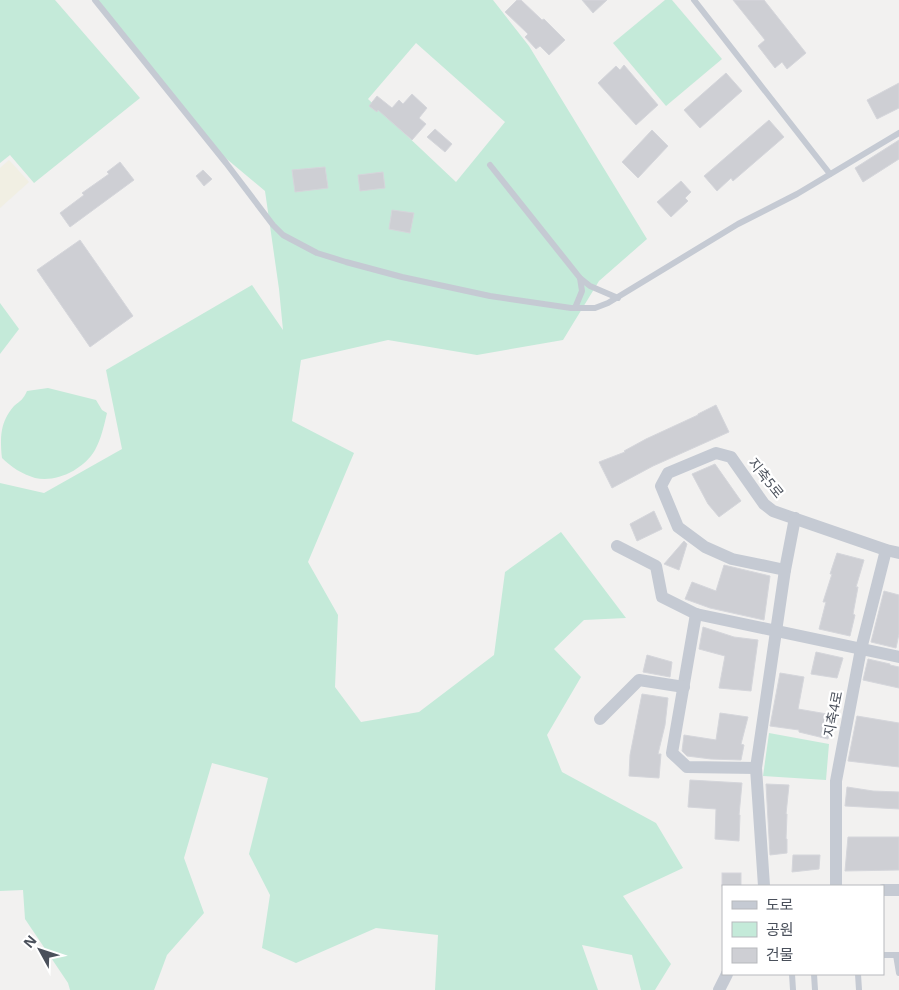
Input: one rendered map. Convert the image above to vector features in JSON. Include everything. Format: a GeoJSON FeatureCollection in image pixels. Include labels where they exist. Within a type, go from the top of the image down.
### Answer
{"type":"FeatureCollection","features":[{"type":"Feature","properties":{"kind":"street","name":"지축5로"},"geometry":{"type":"LineString","coordinates":[[786,570],[732,559],[705,547],[678,527],[661,486],[668,473],[716,453],[731,457],[764,504],[773,511],[899,553]]}},
{"type":"Feature","properties":{"kind":"street"},"geometry":{"type":"LineString","coordinates":[[764,885],[756,768],[795,518]]}},
{"type":"Feature","properties":{"kind":"street"},"geometry":{"type":"LineString","coordinates":[[617,546],[656,566],[662,597],[696,614],[899,657]]}},
{"type":"Feature","properties":{"kind":"street","name":"지축4로"},"geometry":{"type":"LineString","coordinates":[[836,885],[836,781],[860,650],[886,550]]}},
{"type":"Feature","properties":{"kind":"street"},"geometry":{"type":"LineString","coordinates":[[696,614],[672,753],[686,767],[756,768]]}},
{"type":"Feature","properties":{"kind":"street"},"geometry":{"type":"LineString","coordinates":[[600,719],[639,680],[684,687]]}},
{"type":"Feature","properties":{"kind":"street"},"geometry":{"type":"LineString","coordinates":[[884,890],[899,890]]}},
{"type":"Feature","properties":{"kind":"street"},"geometry":{"type":"LineString","coordinates":[[719,990],[726,975]]}},
{"type":"Feature","properties":{"kind":"lane"},"geometry":{"type":"LineString","coordinates":[[95,0],[226,163],[273,225],[283,235],[317,253],[402,277],[490,296],[575,308],[595,308],[608,303],[738,224],[797,194],[899,132]]}},
{"type":"Feature","properties":{"kind":"lane"},"geometry":{"type":"LineString","coordinates":[[694,0],[830,174]]}},
{"type":"Feature","properties":{"kind":"lane"},"geometry":{"type":"LineString","coordinates":[[490,165],[580,278],[590,286],[618,298]]}},
{"type":"Feature","properties":{"kind":"lane"},"geometry":{"type":"LineString","coordinates":[[575,308],[582,291],[580,278]]}},
{"type":"Feature","properties":{"kind":"lane"},"geometry":{"type":"LineString","coordinates":[[884,956],[897,955],[899,973]]}},
{"type":"Feature","properties":{"kind":"lane"},"geometry":{"type":"LineString","coordinates":[[792,975],[793,990]]}},
{"type":"Feature","properties":{"kind":"lane"},"geometry":{"type":"LineString","coordinates":[[814,975],[815,990]]}},
{"type":"Feature","properties":{"kind":"lane"},"geometry":{"type":"LineString","coordinates":[[858,975],[859,990]]}},
{"type":"Feature","properties":{"kind":"green space"},"geometry":{"type":"Polygon","coordinates":[[[0,0],[55,0],[140,98],[34,183],[10,155],[0,163],[0,0]]]}},
{"type":"Feature","properties":{"kind":"green space"},"geometry":{"type":"Polygon","coordinates":[[[93,0],[493,0],[529,46],[647,239],[599,281],[563,340],[477,355],[388,340],[301,360],[292,421],[354,453],[308,562],[338,615],[335,687],[361,722],[419,712],[494,655],[505,572],[561,532],[626,618],[584,620],[554,649],[581,677],[547,735],[562,772],[656,823],[683,868],[623,896],[671,964],[655,990],[641,990],[632,955],[582,945],[598,990],[435,990],[438,935],[376,928],[296,963],[262,948],[270,895],[249,854],[268,778],[212,763],[184,858],[204,913],[167,955],[154,990],[70,990],[68,983],[25,919],[23,890],[0,891],[0,483],[44,493],[122,449],[106,370],[252,285],[283,330],[265,191],[210,145],[93,0]],[[416,43],[368,99],[456,182],[505,122],[416,43]]]}},
{"type":"Feature","properties":{"kind":"green space"},"geometry":{"type":"Polygon","coordinates":[[[665,0],[672,0],[722,59],[666,106],[613,43],[665,0]]]}},
{"type":"Feature","properties":{"kind":"green space"},"geometry":{"type":"Polygon","coordinates":[[[0,303],[19,329],[0,354],[0,303]]]}},
{"type":"Feature","properties":{"kind":"green space"},"geometry":{"type":"Polygon","coordinates":[[[48,388],[96,400],[102,410],[107,413],[99,441],[90,457],[77,469],[69,473],[43,479],[21,472],[2,458],[1,437],[9,412],[23,398],[27,391],[48,388]]]}},
{"type":"Feature","properties":{"kind":"green space"},"geometry":{"type":"Polygon","coordinates":[[[769,733],[829,744],[826,780],[763,776],[769,733]]]}},
{"type":"Feature","properties":{"kind":"sand"},"geometry":{"type":"Polygon","coordinates":[[[9,160],[29,182],[0,208],[0,168],[9,160]]]}},
{"type":"Feature","properties":{"kind":"building"},"geometry":{"type":"Polygon","coordinates":[[[517,0],[521,0],[542,20],[544,19],[565,40],[549,55],[540,46],[536,49],[525,37],[528,34],[505,12],[517,0]]]}},
{"type":"Feature","properties":{"kind":"building"},"geometry":{"type":"Polygon","coordinates":[[[582,0],[607,0],[593,13],[582,0]]]}},
{"type":"Feature","properties":{"kind":"building"},"geometry":{"type":"Polygon","coordinates":[[[733,0],[764,0],[806,53],[787,69],[782,62],[775,68],[758,46],[765,40],[733,0]]]}},
{"type":"Feature","properties":{"kind":"building"},"geometry":{"type":"Polygon","coordinates":[[[624,65],[658,105],[636,125],[598,83],[616,66],[620,70],[624,65]]]}},
{"type":"Feature","properties":{"kind":"building"},"geometry":{"type":"Polygon","coordinates":[[[726,73],[742,91],[700,128],[684,110],[726,73]]]}},
{"type":"Feature","properties":{"kind":"building"},"geometry":{"type":"Polygon","coordinates":[[[899,83],[899,108],[877,119],[867,100],[899,83]]]}},
{"type":"Feature","properties":{"kind":"building"},"geometry":{"type":"Polygon","coordinates":[[[412,94],[427,108],[419,118],[426,124],[412,140],[378,110],[377,112],[369,106],[377,96],[392,108],[399,100],[403,104],[412,94]]]}},
{"type":"Feature","properties":{"kind":"building"},"geometry":{"type":"Polygon","coordinates":[[[769,120],[784,137],[733,181],[731,178],[717,191],[704,176],[769,120]]]}},
{"type":"Feature","properties":{"kind":"building"},"geometry":{"type":"Polygon","coordinates":[[[435,129],[452,144],[445,152],[427,137],[435,129]]]}},
{"type":"Feature","properties":{"kind":"building"},"geometry":{"type":"Polygon","coordinates":[[[652,130],[668,146],[638,178],[622,162],[652,130]]]}},
{"type":"Feature","properties":{"kind":"building"},"geometry":{"type":"Polygon","coordinates":[[[899,140],[899,159],[863,182],[855,168],[899,140]]]}},
{"type":"Feature","properties":{"kind":"building"},"geometry":{"type":"Polygon","coordinates":[[[120,162],[134,180],[70,227],[60,213],[84,195],[82,193],[109,174],[107,172],[120,162]]]}},
{"type":"Feature","properties":{"kind":"building"},"geometry":{"type":"Polygon","coordinates":[[[325,167],[328,188],[295,192],[292,170],[325,167]]]}},
{"type":"Feature","properties":{"kind":"building"},"geometry":{"type":"Polygon","coordinates":[[[203,170],[212,179],[204,186],[196,176],[203,170]]]}},
{"type":"Feature","properties":{"kind":"building"},"geometry":{"type":"Polygon","coordinates":[[[383,172],[385,188],[360,191],[358,175],[383,172]]]}},
{"type":"Feature","properties":{"kind":"building"},"geometry":{"type":"Polygon","coordinates":[[[681,181],[691,192],[685,198],[688,201],[671,217],[657,202],[681,181]]]}},
{"type":"Feature","properties":{"kind":"building"},"geometry":{"type":"Polygon","coordinates":[[[392,210],[414,213],[410,233],[389,229],[392,210]]]}},
{"type":"Feature","properties":{"kind":"building"},"geometry":{"type":"Polygon","coordinates":[[[80,240],[133,316],[90,347],[37,270],[80,240]]]}},
{"type":"Feature","properties":{"kind":"building"},"geometry":{"type":"Polygon","coordinates":[[[716,405],[729,432],[653,466],[612,488],[599,462],[625,452],[646,439],[716,405]]]}},
{"type":"Feature","properties":{"kind":"building"},"geometry":{"type":"Polygon","coordinates":[[[715,464],[741,501],[719,517],[708,504],[692,474],[715,464]]]}},
{"type":"Feature","properties":{"kind":"building"},"geometry":{"type":"Polygon","coordinates":[[[654,511],[662,529],[637,541],[630,524],[654,511]]]}},
{"type":"Feature","properties":{"kind":"building"},"geometry":{"type":"Polygon","coordinates":[[[684,541],[687,544],[679,570],[664,564],[684,541]]]}},
{"type":"Feature","properties":{"kind":"building"},"geometry":{"type":"Polygon","coordinates":[[[837,553],[864,560],[856,587],[858,587],[853,614],[855,615],[850,636],[819,629],[826,602],[823,602],[837,553]]]}},
{"type":"Feature","properties":{"kind":"building"},"geometry":{"type":"Polygon","coordinates":[[[724,565],[770,576],[764,620],[710,608],[685,599],[692,582],[716,591],[724,565]]]}},
{"type":"Feature","properties":{"kind":"building"},"geometry":{"type":"Polygon","coordinates":[[[884,591],[899,595],[899,634],[896,648],[871,642],[884,591]]]}},
{"type":"Feature","properties":{"kind":"building"},"geometry":{"type":"Polygon","coordinates":[[[703,627],[734,637],[758,640],[751,691],[719,688],[725,656],[699,649],[703,627]]]}},
{"type":"Feature","properties":{"kind":"building"},"geometry":{"type":"Polygon","coordinates":[[[816,652],[843,658],[837,678],[811,674],[816,652]]]}},
{"type":"Feature","properties":{"kind":"building"},"geometry":{"type":"Polygon","coordinates":[[[647,655],[672,662],[670,677],[643,672],[647,655]]]}},
{"type":"Feature","properties":{"kind":"building"},"geometry":{"type":"Polygon","coordinates":[[[868,659],[899,667],[899,688],[863,680],[868,659]]]}},
{"type":"Feature","properties":{"kind":"building"},"geometry":{"type":"Polygon","coordinates":[[[780,673],[804,677],[798,709],[833,715],[828,739],[799,732],[799,730],[770,726],[780,673]]]}},
{"type":"Feature","properties":{"kind":"building"},"geometry":{"type":"Polygon","coordinates":[[[642,694],[668,698],[665,725],[658,754],[661,754],[659,778],[629,776],[630,755],[642,694]]]}},
{"type":"Feature","properties":{"kind":"building"},"geometry":{"type":"Polygon","coordinates":[[[720,713],[748,717],[741,744],[744,745],[741,760],[687,756],[682,751],[684,735],[716,740],[720,713]]]}},
{"type":"Feature","properties":{"kind":"building"},"geometry":{"type":"Polygon","coordinates":[[[857,716],[899,723],[899,767],[848,761],[857,716]]]}},
{"type":"Feature","properties":{"kind":"building"},"geometry":{"type":"Polygon","coordinates":[[[690,780],[742,783],[739,841],[715,839],[716,809],[688,807],[690,780]]]}},
{"type":"Feature","properties":{"kind":"building"},"geometry":{"type":"Polygon","coordinates":[[[766,784],[789,785],[786,814],[787,853],[770,855],[766,784]]]}},
{"type":"Feature","properties":{"kind":"building"},"geometry":{"type":"Polygon","coordinates":[[[847,787],[899,792],[899,809],[845,806],[847,787]]]}},
{"type":"Feature","properties":{"kind":"building"},"geometry":{"type":"Polygon","coordinates":[[[848,837],[899,837],[899,870],[845,871],[848,837]]]}},
{"type":"Feature","properties":{"kind":"building"},"geometry":{"type":"Polygon","coordinates":[[[793,855],[820,855],[819,869],[792,872],[793,855]]]}},
{"type":"Feature","properties":{"kind":"building"},"geometry":{"type":"Polygon","coordinates":[[[722,873],[741,873],[741,885],[722,885],[722,873]]]}}]}
